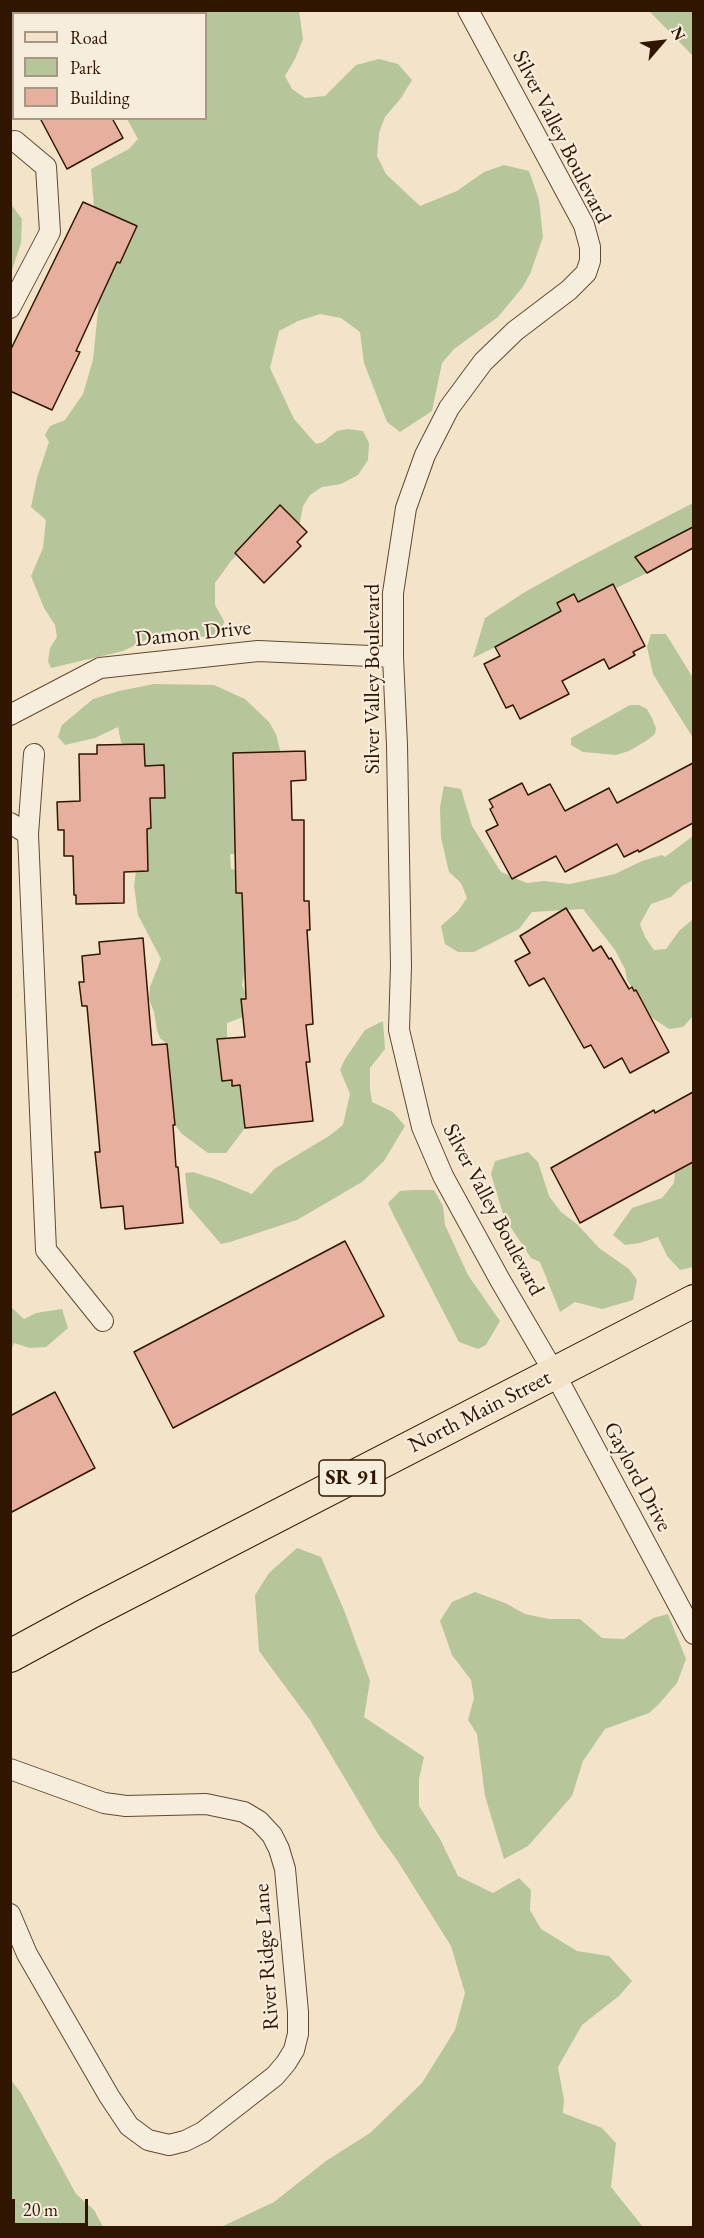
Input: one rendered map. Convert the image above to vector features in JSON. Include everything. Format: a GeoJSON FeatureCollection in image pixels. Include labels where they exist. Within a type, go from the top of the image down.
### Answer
{"type":"FeatureCollection","features":[{"type":"Feature","properties":{"kind":"main road","name":"North Main Street"},"geometry":{"type":"LineString","coordinates":[[10,1656],[693,1301]]}},
{"type":"Feature","properties":{"kind":"street","name":"Silver Valley Boulevard"},"geometry":{"type":"LineString","coordinates":[[468,10],[584,225],[590,247],[590,261],[586,273],[569,290],[515,331],[483,362],[449,408],[430,446],[406,508],[393,593],[401,966],[399,1030],[422,1127],[443,1176],[555,1374]]}},
{"type":"Feature","properties":{"kind":"street"},"geometry":{"type":"LineString","coordinates":[[10,308],[50,232],[46,167],[12,139]]}},
{"type":"Feature","properties":{"kind":"street","name":"Damon Drive"},"geometry":{"type":"LineString","coordinates":[[10,715],[100,668],[258,651],[393,657]]}},
{"type":"Feature","properties":{"kind":"street"},"geometry":{"type":"LineString","coordinates":[[34,754],[28,834],[46,1250],[103,1321]]}},
{"type":"Feature","properties":{"kind":"street"},"geometry":{"type":"LineString","coordinates":[[10,823],[28,834]]}},
{"type":"Feature","properties":{"kind":"street","name":"Gaylord Drive"},"geometry":{"type":"LineString","coordinates":[[555,1374],[693,1634]]}},
{"type":"Feature","properties":{"kind":"street","name":"River Ridge Lane"},"geometry":{"type":"LineString","coordinates":[[10,1769],[104,1803],[135,1806],[206,1804],[244,1812],[259,1821],[272,1835],[285,1869],[298,2012],[298,2034],[294,2050],[275,2076],[203,2132],[185,2141],[169,2145],[148,2140],[129,2126],[109,2096],[27,1954],[10,1914]]}},
{"type":"Feature","properties":{"kind":"green space"},"geometry":{"type":"Polygon","coordinates":[[[299,11],[303,39],[285,76],[292,89],[305,98],[325,96],[356,65],[379,59],[398,64],[412,80],[385,117],[379,133],[377,156],[386,174],[420,206],[457,191],[484,172],[504,165],[529,171],[539,200],[543,237],[530,274],[522,288],[498,317],[454,349],[442,363],[432,411],[400,432],[387,422],[364,363],[360,332],[341,318],[320,314],[298,321],[279,331],[270,368],[294,419],[316,444],[323,442],[337,431],[347,429],[363,431],[369,443],[368,460],[358,475],[341,484],[322,487],[310,495],[303,506],[299,527],[247,545],[231,561],[215,583],[215,605],[224,621],[222,631],[210,639],[178,629],[158,634],[123,651],[51,668],[48,661],[50,648],[57,637],[55,625],[44,608],[31,576],[43,548],[46,520],[31,507],[37,478],[49,442],[45,435],[50,426],[65,420],[83,394],[93,360],[99,301],[136,226],[94,207],[91,169],[129,149],[138,139],[128,120],[207,120],[207,12],[89,12],[299,11]]]}},
{"type":"Feature","properties":{"kind":"green space"},"geometry":{"type":"Polygon","coordinates":[[[649,11],[693,11],[693,56],[653,15],[649,11]]]}},
{"type":"Feature","properties":{"kind":"green space"},"geometry":{"type":"Polygon","coordinates":[[[11,204],[22,219],[21,243],[11,273],[11,204]]]}},
{"type":"Feature","properties":{"kind":"green space"},"geometry":{"type":"Polygon","coordinates":[[[693,503],[693,548],[473,658],[485,618],[577,563],[693,503]]]}},
{"type":"Feature","properties":{"kind":"green space"},"geometry":{"type":"Polygon","coordinates":[[[651,634],[666,634],[693,678],[693,738],[653,674],[647,647],[651,634]]]}},
{"type":"Feature","properties":{"kind":"green space"},"geometry":{"type":"Polygon","coordinates":[[[154,684],[214,685],[245,699],[269,722],[276,734],[282,758],[237,854],[230,854],[231,869],[235,870],[236,893],[242,893],[245,969],[242,985],[245,992],[243,1017],[227,1023],[222,1081],[232,1080],[232,1086],[240,1085],[245,1128],[226,1153],[208,1153],[182,1134],[175,1125],[167,1044],[160,1038],[149,999],[150,987],[161,959],[138,915],[134,886],[141,832],[153,791],[137,756],[121,742],[118,727],[95,738],[65,745],[58,737],[62,725],[93,699],[154,684]]]}},
{"type":"Feature","properties":{"kind":"green space"},"geometry":{"type":"Polygon","coordinates":[[[630,705],[639,705],[647,709],[652,718],[656,728],[655,734],[646,741],[629,751],[616,755],[583,752],[571,745],[571,738],[630,705]]]}},
{"type":"Feature","properties":{"kind":"green space"},"geometry":{"type":"Polygon","coordinates":[[[444,786],[461,789],[472,826],[501,872],[527,883],[544,881],[570,884],[615,874],[642,861],[662,855],[665,857],[693,836],[693,880],[682,886],[671,897],[651,904],[640,924],[654,950],[666,949],[679,931],[693,919],[693,1016],[683,1027],[669,1029],[651,1017],[627,980],[625,969],[615,950],[583,909],[532,912],[519,929],[474,952],[458,952],[445,944],[441,926],[458,911],[467,898],[461,883],[449,872],[441,838],[440,807],[444,786]]]}},
{"type":"Feature","properties":{"kind":"green space"},"geometry":{"type":"Polygon","coordinates":[[[383,1021],[385,1049],[370,1068],[372,1102],[393,1112],[405,1126],[384,1161],[362,1182],[297,1220],[221,1244],[189,1207],[185,1173],[193,1172],[252,1194],[274,1169],[329,1136],[343,1125],[350,1094],[340,1070],[345,1059],[365,1030],[383,1021]]]}},
{"type":"Feature","properties":{"kind":"green space"},"geometry":{"type":"Polygon","coordinates":[[[693,1148],[693,1267],[680,1270],[667,1256],[658,1237],[625,1245],[613,1235],[632,1208],[662,1198],[674,1183],[676,1163],[693,1148]]]}},
{"type":"Feature","properties":{"kind":"green space"},"geometry":{"type":"Polygon","coordinates":[[[528,1152],[538,1162],[549,1196],[561,1212],[577,1224],[599,1248],[629,1269],[637,1280],[633,1300],[602,1309],[575,1302],[560,1312],[540,1262],[531,1258],[504,1217],[491,1174],[495,1161],[528,1152]]]}},
{"type":"Feature","properties":{"kind":"green space"},"geometry":{"type":"Polygon","coordinates":[[[434,1190],[443,1206],[445,1225],[468,1275],[500,1321],[486,1345],[478,1349],[459,1342],[388,1203],[400,1191],[434,1190]]]}},
{"type":"Feature","properties":{"kind":"green space"},"geometry":{"type":"Polygon","coordinates":[[[11,1307],[24,1319],[36,1313],[62,1309],[68,1328],[46,1347],[30,1348],[14,1343],[11,1350],[11,1307]]]}},
{"type":"Feature","properties":{"kind":"green space"},"geometry":{"type":"Polygon","coordinates":[[[297,1548],[321,1557],[344,1610],[370,1681],[364,1717],[424,1757],[419,1779],[419,1806],[440,1839],[458,1876],[493,1893],[519,1878],[531,1890],[530,1910],[541,1929],[577,1951],[609,1956],[632,1981],[619,1996],[582,2025],[558,2067],[564,2100],[563,2113],[602,2128],[616,2143],[611,2187],[643,2227],[221,2227],[274,2202],[326,2161],[370,2133],[422,2083],[455,2030],[465,1993],[451,1946],[378,1834],[310,1720],[259,1651],[255,1595],[269,1573],[297,1548]]]}},
{"type":"Feature","properties":{"kind":"green space"},"geometry":{"type":"Polygon","coordinates":[[[475,1592],[505,1603],[525,1614],[549,1619],[580,1619],[602,1638],[624,1639],[653,1618],[668,1614],[686,1659],[677,1683],[649,1713],[605,1729],[583,1761],[572,1796],[528,1846],[504,1859],[485,1796],[477,1734],[468,1720],[474,1698],[471,1680],[452,1655],[440,1621],[452,1602],[475,1592]]]}},
{"type":"Feature","properties":{"kind":"green space"},"geometry":{"type":"Polygon","coordinates":[[[10,2079],[21,2093],[76,2194],[94,2210],[103,2227],[11,2227],[10,2079]]]}},
{"type":"Feature","properties":{"kind":"building"},"geometry":{"type":"Polygon","coordinates":[[[41,120],[113,120],[123,138],[67,169],[41,120]]]}},
{"type":"Feature","properties":{"kind":"building"},"geometry":{"type":"Polygon","coordinates":[[[83,202],[137,226],[120,263],[117,262],[76,351],[80,352],[52,410],[10,391],[10,351],[83,202]]]}},
{"type":"Feature","properties":{"kind":"building"},"geometry":{"type":"Polygon","coordinates":[[[280,505],[307,532],[297,542],[301,546],[264,583],[235,553],[280,505]]]}},
{"type":"Feature","properties":{"kind":"building"},"geometry":{"type":"Polygon","coordinates":[[[693,527],[693,548],[647,573],[635,557],[693,527]]]}},
{"type":"Feature","properties":{"kind":"building"},"geometry":{"type":"Polygon","coordinates":[[[613,584],[645,646],[633,652],[635,655],[609,669],[604,659],[562,681],[569,694],[520,719],[513,705],[506,708],[484,664],[500,656],[495,647],[561,611],[557,603],[574,594],[578,602],[613,584]]]}},
{"type":"Feature","properties":{"kind":"building"},"geometry":{"type":"Polygon","coordinates":[[[144,744],[145,766],[164,765],[165,798],[150,798],[151,828],[147,829],[148,871],[124,872],[124,903],[76,904],[73,856],[64,856],[64,830],[58,830],[57,802],[80,801],[79,754],[97,754],[97,745],[144,744]]]}},
{"type":"Feature","properties":{"kind":"building"},"geometry":{"type":"Polygon","coordinates":[[[305,751],[306,780],[291,781],[292,820],[304,820],[304,901],[309,901],[310,930],[307,930],[313,1024],[306,1025],[310,1062],[306,1062],[313,1121],[245,1128],[240,1085],[232,1086],[232,1080],[222,1081],[217,1039],[245,1037],[241,999],[246,999],[242,893],[236,893],[233,753],[305,751]]]}},
{"type":"Feature","properties":{"kind":"building"},"geometry":{"type":"Polygon","coordinates":[[[693,763],[693,823],[639,852],[638,850],[624,857],[617,844],[565,872],[556,856],[512,879],[486,831],[498,825],[490,809],[493,807],[489,800],[522,783],[528,795],[550,784],[565,811],[609,788],[617,803],[693,763]]]}},
{"type":"Feature","properties":{"kind":"building"},"geometry":{"type":"Polygon","coordinates":[[[566,908],[593,951],[601,946],[609,959],[611,958],[629,989],[632,987],[634,991],[636,990],[669,1052],[630,1073],[622,1058],[604,1068],[591,1045],[584,1048],[544,978],[529,986],[515,961],[530,953],[520,936],[566,908]]]}},
{"type":"Feature","properties":{"kind":"building"},"geometry":{"type":"Polygon","coordinates":[[[143,938],[152,1045],[167,1044],[175,1125],[173,1125],[176,1167],[178,1167],[183,1223],[125,1229],[123,1206],[101,1208],[95,1152],[100,1152],[87,1006],[82,1006],[79,982],[84,982],[82,956],[100,954],[99,942],[143,938]]]}},
{"type":"Feature","properties":{"kind":"building"},"geometry":{"type":"Polygon","coordinates":[[[693,1092],[693,1162],[580,1223],[551,1168],[654,1110],[655,1113],[693,1092]]]}},
{"type":"Feature","properties":{"kind":"building"},"geometry":{"type":"Polygon","coordinates":[[[345,1241],[384,1316],[173,1428],[134,1352],[345,1241]]]}},
{"type":"Feature","properties":{"kind":"building"},"geometry":{"type":"Polygon","coordinates":[[[55,1392],[95,1468],[10,1513],[10,1416],[55,1392]]]}}]}
